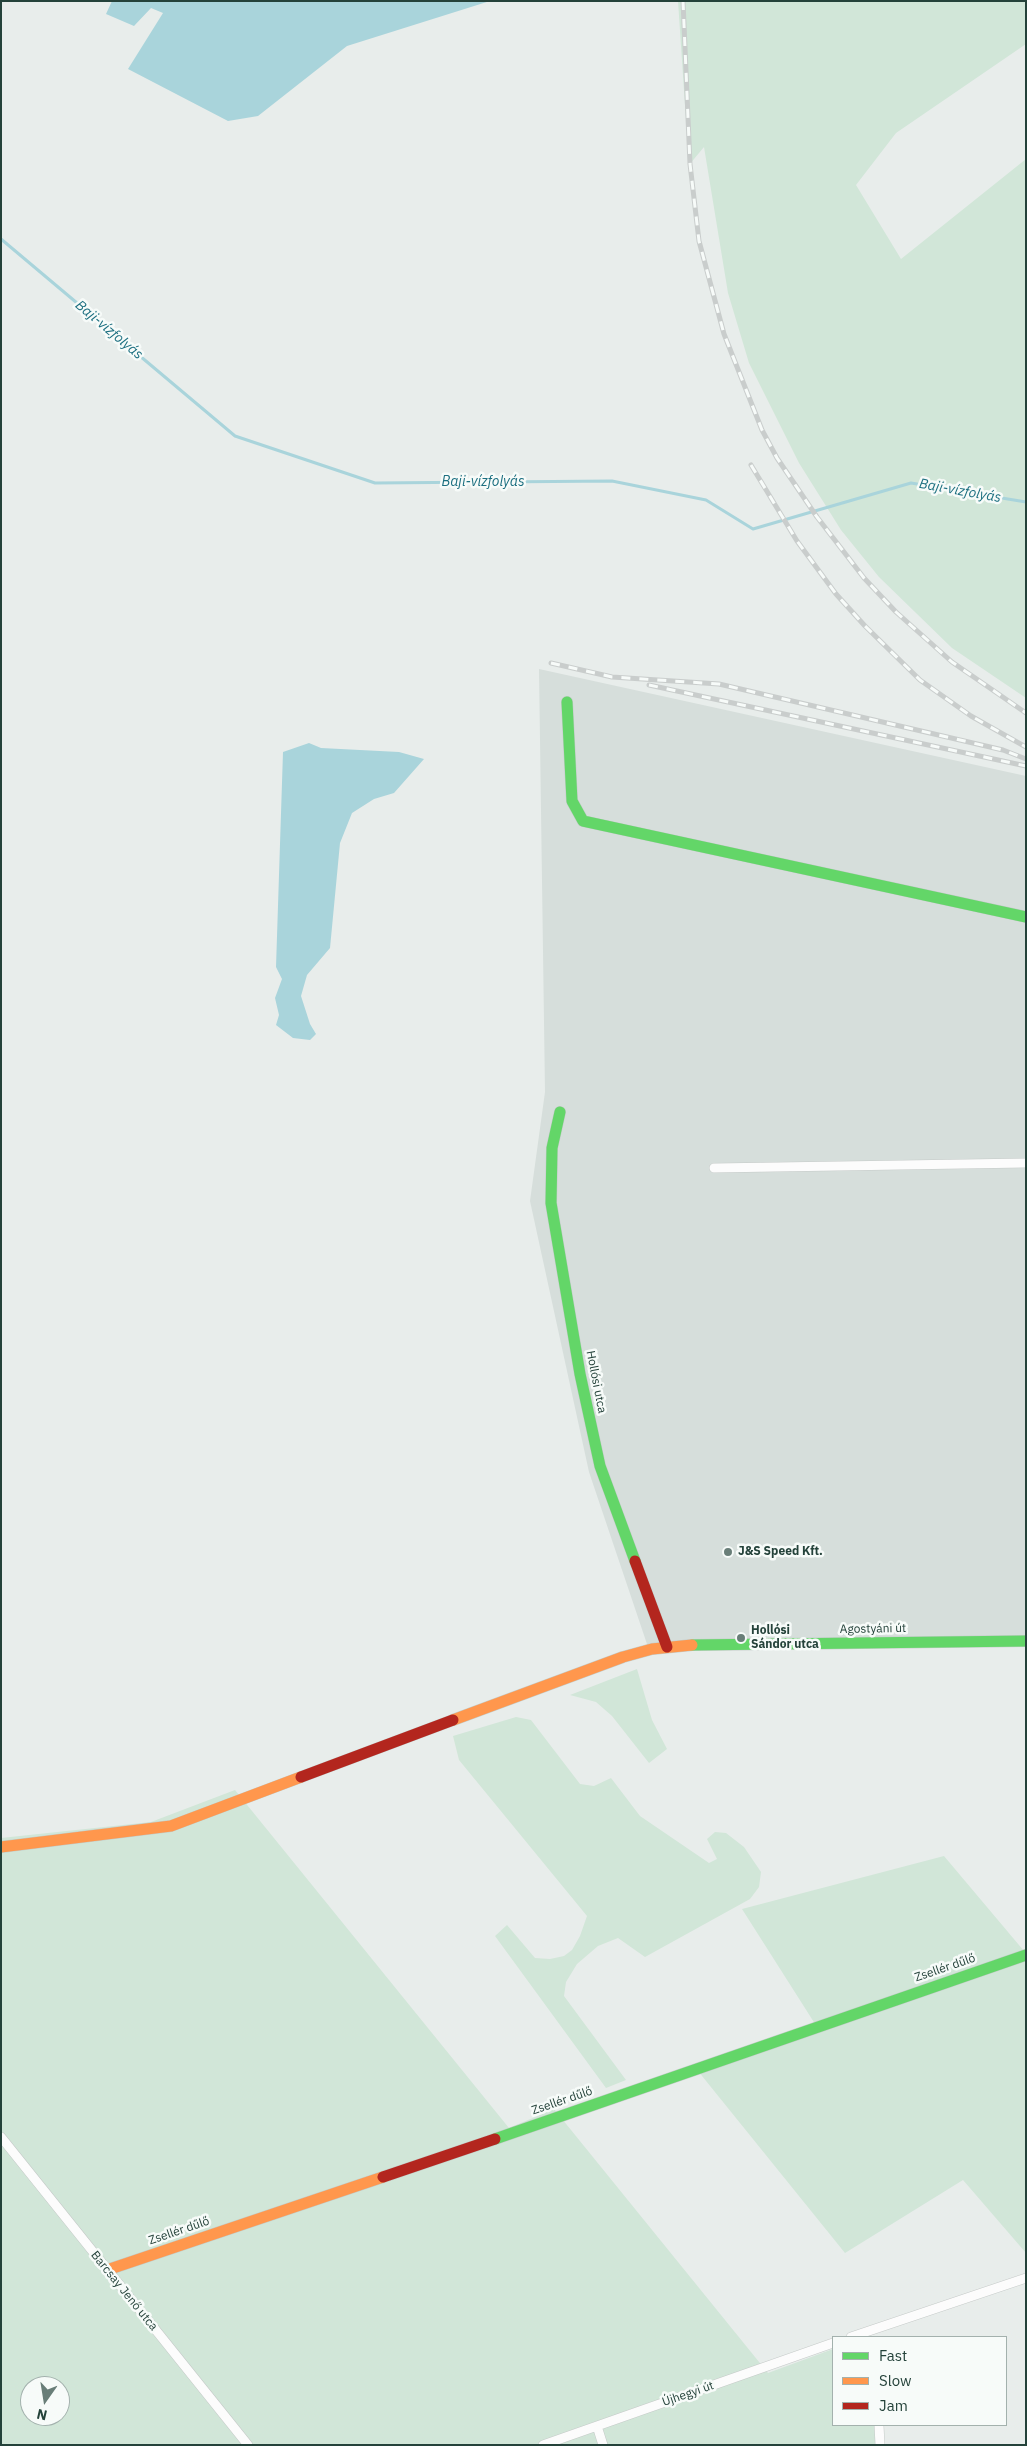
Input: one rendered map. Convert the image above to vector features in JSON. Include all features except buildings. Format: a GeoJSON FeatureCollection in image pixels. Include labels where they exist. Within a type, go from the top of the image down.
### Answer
{"type":"FeatureCollection","features":[{"type":"Feature","properties":{"kind":"street"},"geometry":{"type":"LineString","coordinates":[[567,702],[572,800],[583,821],[1026,918]]}},
{"type":"Feature","properties":{"kind":"street","name":"Hollósi utca"},"geometry":{"type":"LineString","coordinates":[[560,1112],[552,1148],[550,1203],[580,1374],[600,1466],[667,1647]]}},
{"type":"Feature","properties":{"kind":"street"},"geometry":{"type":"LineString","coordinates":[[714,1168],[1026,1163]]}},
{"type":"Feature","properties":{"kind":"street","name":"Agostyáni út"},"geometry":{"type":"LineString","coordinates":[[1,1847],[171,1826],[623,1657],[667,1647],[692,1645],[1026,1640]]}},
{"type":"Feature","properties":{"kind":"street","name":"Zsellér dűlő"},"geometry":{"type":"LineString","coordinates":[[107,2270],[419,2165],[1026,1955]]}},
{"type":"Feature","properties":{"kind":"street","name":"Barcsay Jenő utca"},"geometry":{"type":"LineString","coordinates":[[1,2137],[248,2445]]}},
{"type":"Feature","properties":{"kind":"street"},"geometry":{"type":"LineString","coordinates":[[853,2336],[1026,2278]]}},
{"type":"Feature","properties":{"kind":"street"},"geometry":{"type":"LineString","coordinates":[[879,2327],[879,2336]]}},
{"type":"Feature","properties":{"kind":"street","name":"Újhegyi út"},"geometry":{"type":"LineString","coordinates":[[542,2445],[832,2343]]}},
{"type":"Feature","properties":{"kind":"street"},"geometry":{"type":"LineString","coordinates":[[597,2426],[603,2445]]}},
{"type":"Feature","properties":{"kind":"street"},"geometry":{"type":"LineString","coordinates":[[880,2426],[880,2445]]}},
{"type":"Feature","properties":{"kind":"shaded area"},"geometry":{"type":"Polygon","coordinates":[[[539,669],[1026,776],[1026,1642],[649,1650],[589,1472],[530,1201],[545,1092],[539,669]]]}},
{"type":"Feature","properties":{"kind":"green space"},"geometry":{"type":"Polygon","coordinates":[[[678,1],[1026,1],[1026,44],[896,133],[856,185],[901,259],[1026,159],[1026,698],[952,648],[879,577],[841,530],[799,463],[749,363],[728,293],[704,147],[689,165],[678,1]]]}},
{"type":"Feature","properties":{"kind":"green space"},"geometry":{"type":"Polygon","coordinates":[[[637,1669],[652,1720],[667,1749],[649,1763],[612,1716],[596,1702],[570,1695],[637,1669]]]}},
{"type":"Feature","properties":{"kind":"green space"},"geometry":{"type":"Polygon","coordinates":[[[516,1717],[531,1720],[580,1784],[594,1786],[611,1778],[640,1816],[709,1863],[717,1859],[707,1839],[715,1832],[726,1833],[744,1847],[761,1872],[759,1887],[750,1899],[645,1957],[618,1938],[598,1946],[577,1964],[566,1982],[564,1996],[626,2080],[606,2088],[495,1936],[507,1925],[535,1958],[550,1959],[564,1956],[572,1950],[580,1936],[587,1916],[459,1760],[453,1736],[516,1717]]]}},
{"type":"Feature","properties":{"kind":"green space"},"geometry":{"type":"Polygon","coordinates":[[[235,1790],[509,2128],[554,2109],[768,2373],[832,2349],[832,2426],[879,2426],[879,2445],[1,2445],[1,1838],[151,1822],[235,1790]]]}},
{"type":"Feature","properties":{"kind":"green space"},"geometry":{"type":"Polygon","coordinates":[[[944,1856],[1024,1951],[1026,1951],[1026,2253],[963,2180],[845,2253],[698,2071],[817,2027],[742,1909],[944,1856]]]}},
{"type":"Feature","properties":{"kind":"water"},"geometry":{"type":"Polygon","coordinates":[[[112,1],[490,1],[347,46],[258,116],[228,121],[128,69],[163,13],[151,8],[134,26],[106,14],[112,1]]]}},
{"type":"Feature","properties":{"kind":"water"},"geometry":{"type":"Polygon","coordinates":[[[309,743],[321,748],[399,752],[424,759],[394,793],[374,799],[352,813],[340,843],[330,948],[307,975],[301,996],[310,1024],[316,1034],[310,1040],[293,1038],[276,1025],[279,1015],[275,998],[282,979],[276,967],[283,752],[309,743]]]}},
{"type":"Feature","properties":{"kind":"waterway","name":"Baji-vízfolyás"},"geometry":{"type":"LineString","coordinates":[[1,239],[235,436],[375,483],[612,481],[706,500],[753,529],[911,483],[1026,502]]}},
{"type":"Feature","properties":{"kind":"railway"},"geometry":{"type":"LineString","coordinates":[[683,1],[690,164],[699,241],[724,334],[762,430],[777,458],[817,517],[864,578],[896,612],[952,662],[1026,713]]}},
{"type":"Feature","properties":{"kind":"railway"},"geometry":{"type":"LineString","coordinates":[[751,465],[797,541],[836,594],[865,626],[920,680],[971,716],[1026,747]]}},
{"type":"Feature","properties":{"kind":"railway"},"geometry":{"type":"LineString","coordinates":[[551,663],[612,677],[719,684],[1003,750],[1026,759]]}},
{"type":"Feature","properties":{"kind":"railway"},"geometry":{"type":"LineString","coordinates":[[649,685],[1026,766]]}},
{"type":"Feature","properties":{"kind":"traffic: fast"},"geometry":{"type":"LineString","coordinates":[[567,702],[572,801],[583,821],[1026,917]]}},
{"type":"Feature","properties":{"kind":"traffic: fast"},"geometry":{"type":"LineString","coordinates":[[560,1112],[552,1148],[551,1203],[580,1374],[600,1466],[635,1561]]}},
{"type":"Feature","properties":{"kind":"traffic: fast"},"geometry":{"type":"LineString","coordinates":[[692,1645],[1026,1641]]}},
{"type":"Feature","properties":{"kind":"traffic: fast"},"geometry":{"type":"LineString","coordinates":[[495,2139],[1026,1955]]}},
{"type":"Feature","properties":{"kind":"traffic: slow"},"geometry":{"type":"LineString","coordinates":[[453,1720],[623,1657],[652,1649],[692,1645]]}},
{"type":"Feature","properties":{"kind":"traffic: slow"},"geometry":{"type":"LineString","coordinates":[[1,1847],[171,1826],[301,1777]]}},
{"type":"Feature","properties":{"kind":"traffic: slow"},"geometry":{"type":"LineString","coordinates":[[107,2270],[383,2177]]}},
{"type":"Feature","properties":{"kind":"traffic: jam"},"geometry":{"type":"LineString","coordinates":[[635,1561],[667,1647]]}},
{"type":"Feature","properties":{"kind":"traffic: jam"},"geometry":{"type":"LineString","coordinates":[[301,1777],[453,1720]]}},
{"type":"Feature","properties":{"kind":"traffic: jam"},"geometry":{"type":"LineString","coordinates":[[383,2177],[495,2139]]}},
{"type":"Feature","properties":{"kind":"place","name":"J&S Speed Kft."},"geometry":{"type":"Point","coordinates":[728,1552]}},
{"type":"Feature","properties":{"kind":"place","name":"Hollósi Sándor utca"},"geometry":{"type":"Point","coordinates":[741,1638]}}]}
